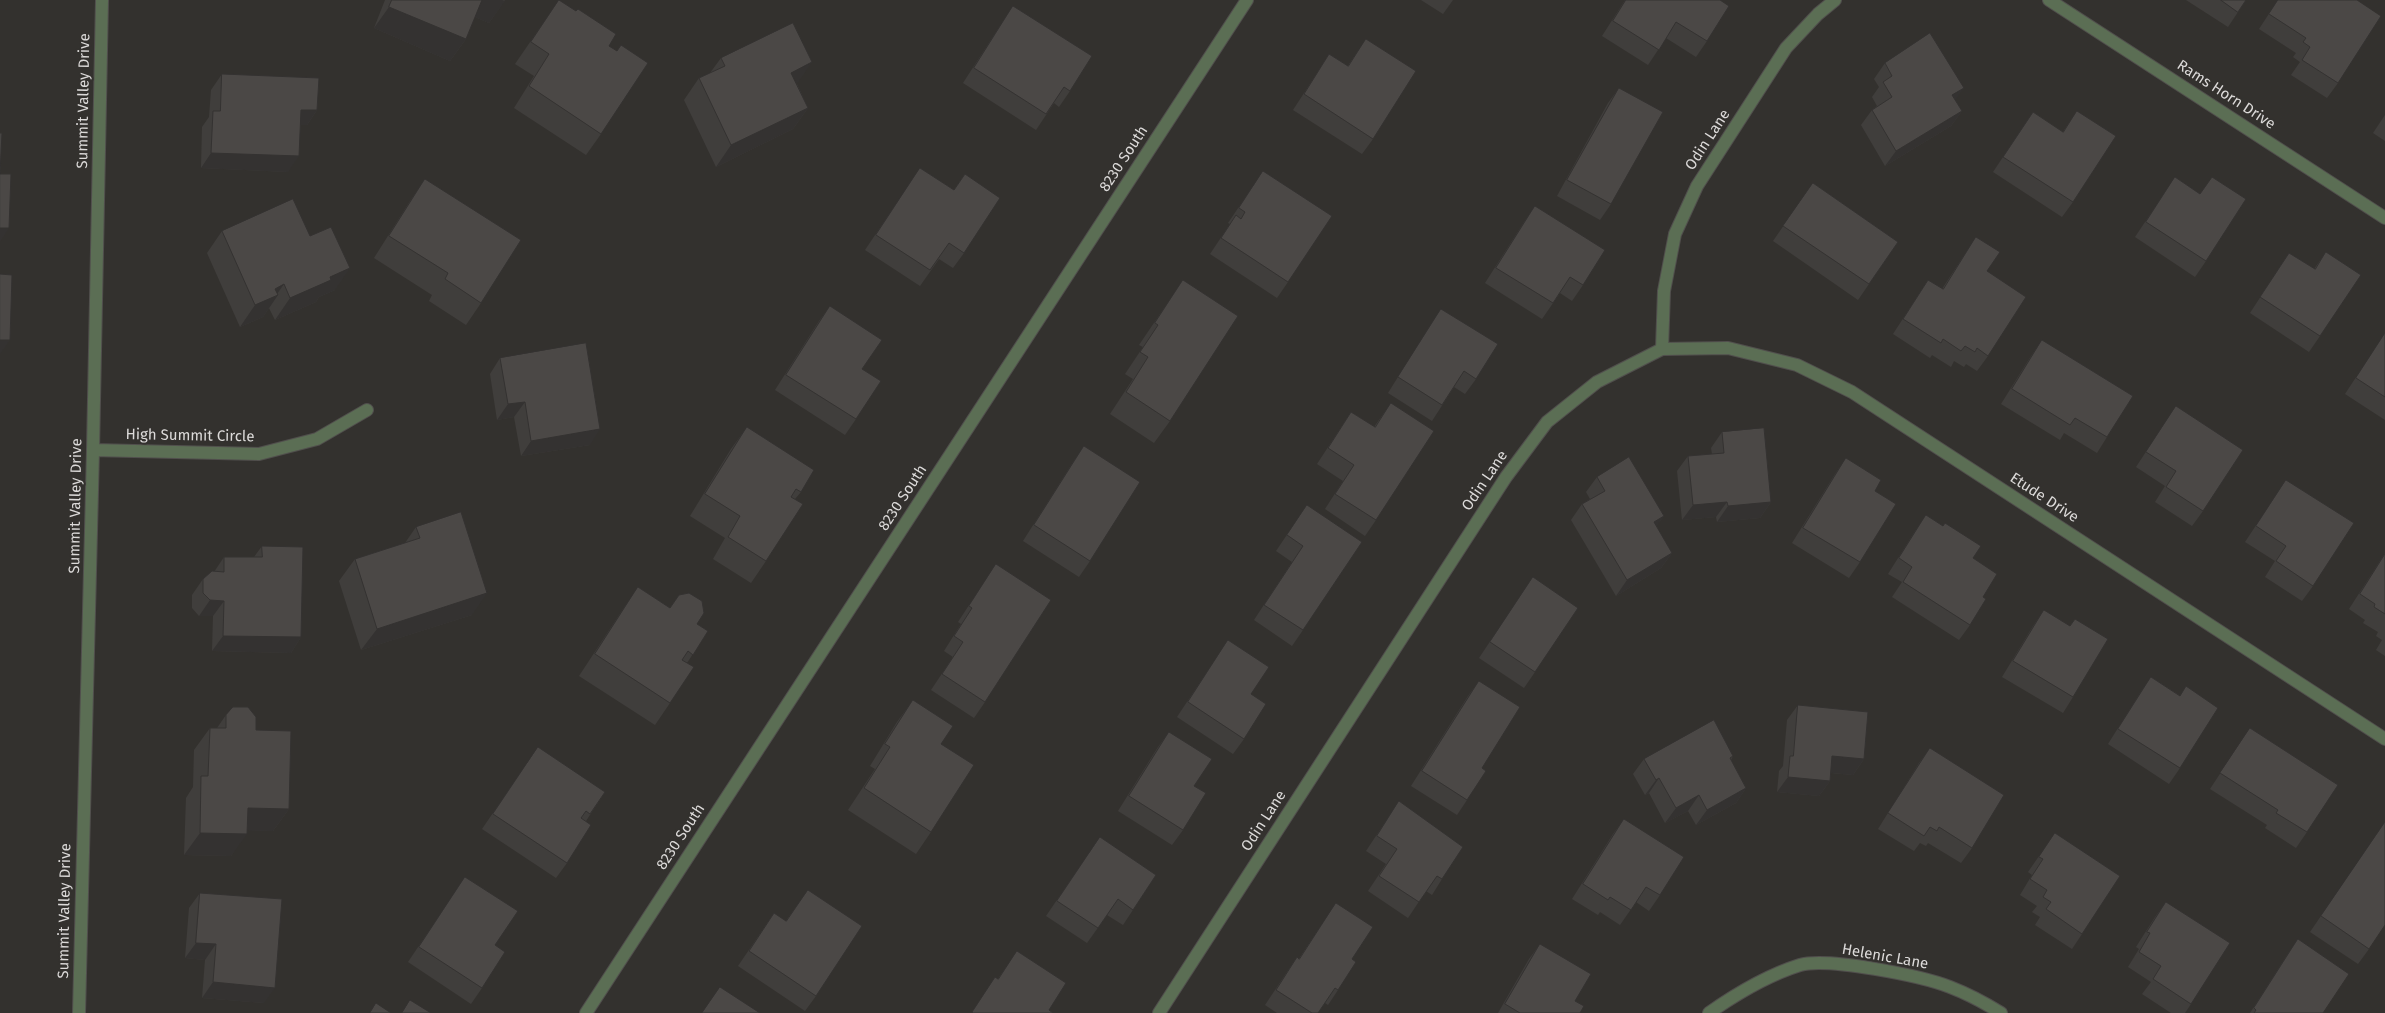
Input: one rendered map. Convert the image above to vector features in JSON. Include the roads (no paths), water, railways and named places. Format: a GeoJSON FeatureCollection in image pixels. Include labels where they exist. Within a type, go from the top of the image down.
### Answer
{"type":"FeatureCollection","features":[{"type":"Feature","properties":{"kind":"street","name":"Summit Valley Drive"},"geometry":{"type":"LineString","coordinates":[[79,1013],[102,0]]}},
{"type":"Feature","properties":{"kind":"street","name":"8230 South"},"geometry":{"type":"LineString","coordinates":[[586,1013],[1247,0]]}},
{"type":"Feature","properties":{"kind":"street","name":"Odin Lane"},"geometry":{"type":"LineString","coordinates":[[1158,1013],[1506,477],[1547,422],[1597,382],[1662,349],[1664,291],[1675,234],[1697,186],[1786,48],[1818,14],[1835,0]]}},
{"type":"Feature","properties":{"kind":"street","name":"Rams Horn Drive"},"geometry":{"type":"LineString","coordinates":[[2049,0],[2385,218]]}},
{"type":"Feature","properties":{"kind":"street","name":"Etude Drive"},"geometry":{"type":"LineString","coordinates":[[1662,349],[1728,348],[1797,365],[1852,392],[2385,738]]}},
{"type":"Feature","properties":{"kind":"street","name":"High Summit Circle"},"geometry":{"type":"LineString","coordinates":[[93,450],[259,454],[317,439],[367,410]]}},
{"type":"Feature","properties":{"kind":"street","name":"Helenic Lane"},"geometry":{"type":"LineString","coordinates":[[1709,1013],[1738,993],[1801,965],[1840,964],[1914,977],[1950,987],[2001,1013]]}}]}
